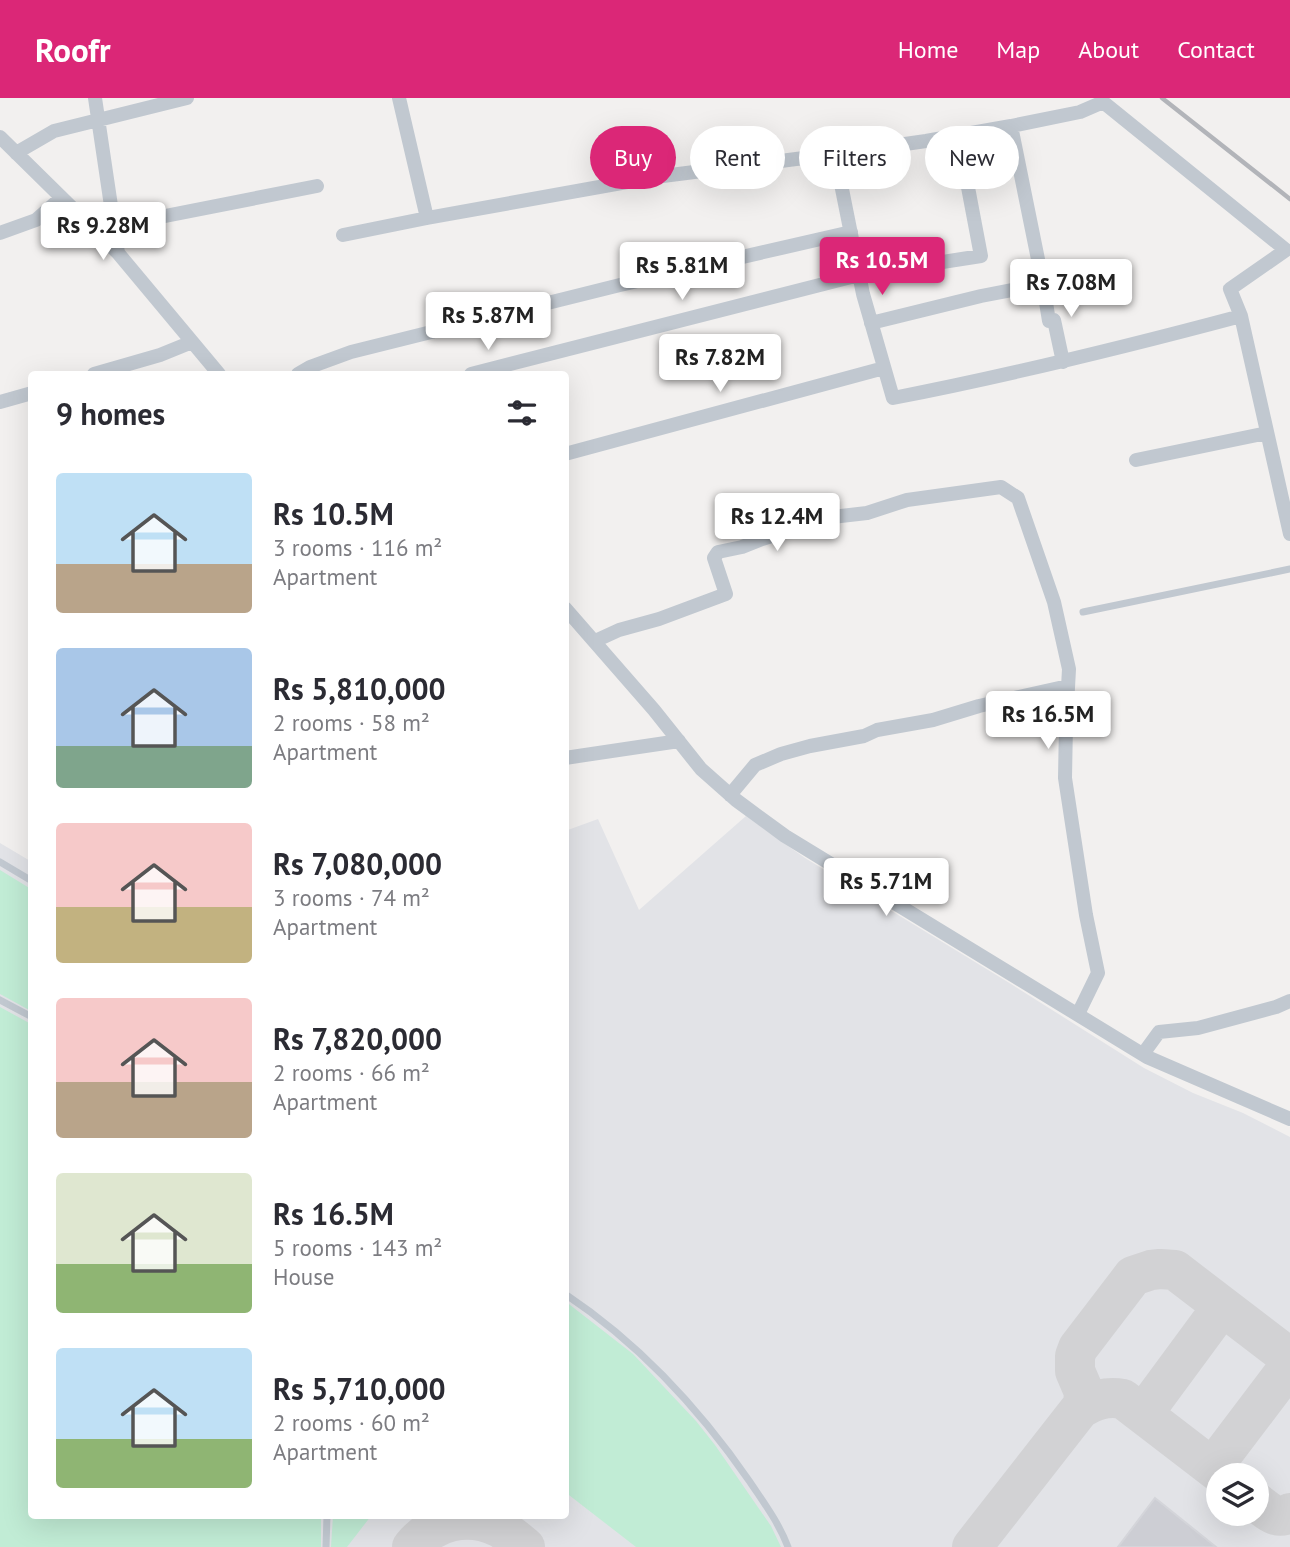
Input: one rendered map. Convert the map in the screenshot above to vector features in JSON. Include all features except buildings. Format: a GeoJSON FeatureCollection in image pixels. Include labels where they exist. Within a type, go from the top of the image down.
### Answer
{"type":"FeatureCollection","features":[{"type":"Feature","properties":{"kind":"street"},"geometry":{"type":"LineString","coordinates":[[95,98],[118,253]]}},
{"type":"Feature","properties":{"kind":"street"},"geometry":{"type":"LineString","coordinates":[[16,153],[54,131],[187,98]]}},
{"type":"Feature","properties":{"kind":"street"},"geometry":{"type":"LineString","coordinates":[[400,98],[427,218]]}},
{"type":"Feature","properties":{"kind":"street"},"geometry":{"type":"LineString","coordinates":[[1011,126],[1080,112],[1100,100],[1286,250],[1230,289],[1241,316],[1290,534]]}},
{"type":"Feature","properties":{"kind":"street"},"geometry":{"type":"LineString","coordinates":[[0,137],[118,253],[216,371]]}},
{"type":"Feature","properties":{"kind":"street"},"geometry":{"type":"LineString","coordinates":[[343,235],[655,177],[799,159]]}},
{"type":"Feature","properties":{"kind":"street"},"geometry":{"type":"LineString","coordinates":[[1019,166],[1049,321],[1054,320],[1063,362]]}},
{"type":"Feature","properties":{"kind":"street"},"geometry":{"type":"LineString","coordinates":[[94,230],[317,186]]}},
{"type":"Feature","properties":{"kind":"street"},"geometry":{"type":"LineString","coordinates":[[842,189],[859,275],[893,398],[1063,362],[1241,316]]}},
{"type":"Feature","properties":{"kind":"street"},"geometry":{"type":"LineString","coordinates":[[483,371],[859,275],[981,256],[968,189]]}},
{"type":"Feature","properties":{"kind":"street"},"geometry":{"type":"LineString","coordinates":[[0,233],[36,220],[61,198]]}},
{"type":"Feature","properties":{"kind":"street"},"geometry":{"type":"LineString","coordinates":[[303,371],[351,352],[620,285],[851,232]]}},
{"type":"Feature","properties":{"kind":"street"},"geometry":{"type":"LineString","coordinates":[[871,323],[1043,284]]}},
{"type":"Feature","properties":{"kind":"street"},"geometry":{"type":"LineString","coordinates":[[104,371],[160,355],[192,342]]}},
{"type":"Feature","properties":{"kind":"street"},"geometry":{"type":"LineString","coordinates":[[569,453],[884,368]]}},
{"type":"Feature","properties":{"kind":"street"},"geometry":{"type":"LineString","coordinates":[[0,402],[28,394]]}},
{"type":"Feature","properties":{"kind":"street"},"geometry":{"type":"LineString","coordinates":[[1136,460],[1267,433]]}},
{"type":"Feature","properties":{"kind":"street"},"geometry":{"type":"LineString","coordinates":[[595,642],[619,630],[659,619],[726,594],[714,558],[718,552],[742,547],[832,517],[867,513],[908,500],[1001,487],[1018,498],[1054,602],[1069,669],[1065,778],[1086,915],[1098,973],[1078,1014]]}},
{"type":"Feature","properties":{"kind":"street"},"geometry":{"type":"LineString","coordinates":[[569,612],[701,769],[730,795],[785,836],[1143,1054],[1290,1119]]}},
{"type":"Feature","properties":{"kind":"street"},"geometry":{"type":"LineString","coordinates":[[730,795],[755,765],[781,754],[864,736],[877,730],[933,720],[1068,685]]}},
{"type":"Feature","properties":{"kind":"street"},"geometry":{"type":"LineString","coordinates":[[569,757],[679,741]]}},
{"type":"Feature","properties":{"kind":"street"},"geometry":{"type":"LineString","coordinates":[[1143,1054],[1159,1032],[1198,1028],[1290,1001]]}},
{"type":"Feature","properties":{"kind":"lane"},"geometry":{"type":"LineString","coordinates":[[1083,612],[1290,569]]}},
{"type":"Feature","properties":{"kind":"lane"},"geometry":{"type":"LineString","coordinates":[[0,862],[28,879]]}},
{"type":"Feature","properties":{"kind":"lane"},"geometry":{"type":"LineString","coordinates":[[0,1000],[28,1015]]}},
{"type":"Feature","properties":{"kind":"lane"},"geometry":{"type":"LineString","coordinates":[[569,1297],[626,1340],[657,1368],[702,1418],[777,1522],[788,1547]]}},
{"type":"Feature","properties":{"kind":"lane"},"geometry":{"type":"LineString","coordinates":[[326,1547],[327,1519]]}},
{"type":"Feature","properties":{"kind":"shaded area"},"geometry":{"type":"Polygon","coordinates":[[[746,816],[805,858],[1144,1068],[1290,1137],[1290,1547],[0,1547],[0,843],[28,860],[28,1519],[569,1519],[569,830],[598,819],[639,910],[746,816]]]}},
{"type":"Feature","properties":{"kind":"green space"},"geometry":{"type":"Polygon","coordinates":[[[0,870],[28,887],[28,1009],[0,994],[0,870]]]}},
{"type":"Feature","properties":{"kind":"green space"},"geometry":{"type":"Polygon","coordinates":[[[0,1007],[28,1022],[28,1519],[321,1519],[321,1547],[0,1547],[0,1007]]]}},
{"type":"Feature","properties":{"kind":"green space"},"geometry":{"type":"Polygon","coordinates":[[[569,1304],[633,1354],[696,1421],[771,1526],[781,1547],[636,1547],[569,1495],[569,1304]]]}},
{"type":"Feature","properties":{"kind":"green space"},"geometry":{"type":"Polygon","coordinates":[[[333,1519],[369,1519],[347,1547],[331,1547],[333,1519]]]}},
{"type":"Feature","properties":{"kind":"taxiway"},"geometry":{"type":"LineString","coordinates":[[972,1547],[1083,1405],[1084,1392],[1075,1371],[1078,1348],[1133,1276],[1151,1270],[1175,1270],[1290,1358]]}},
{"type":"Feature","properties":{"kind":"taxiway"},"geometry":{"type":"LineString","coordinates":[[1154,1399],[1210,1323]]}},
{"type":"Feature","properties":{"kind":"taxiway"},"geometry":{"type":"LineString","coordinates":[[1225,1451],[1281,1377]]}},
{"type":"Feature","properties":{"kind":"taxiway"},"geometry":{"type":"LineString","coordinates":[[1080,1409],[1100,1400],[1123,1399],[1206,1463]]}},
{"type":"Feature","properties":{"kind":"taxiway"},"geometry":{"type":"LineString","coordinates":[[1269,1512],[1280,1516],[1290,1513]]}},
{"type":"Feature","properties":{"kind":"taxiway"},"geometry":{"type":"LineString","coordinates":[[412,1547],[420,1538],[440,1525],[463,1520],[486,1522],[498,1527],[525,1547]]}},
{"type":"Feature","properties":{"kind":"railway"},"geometry":{"type":"LineString","coordinates":[[1162,98],[1290,199]]}}]}
